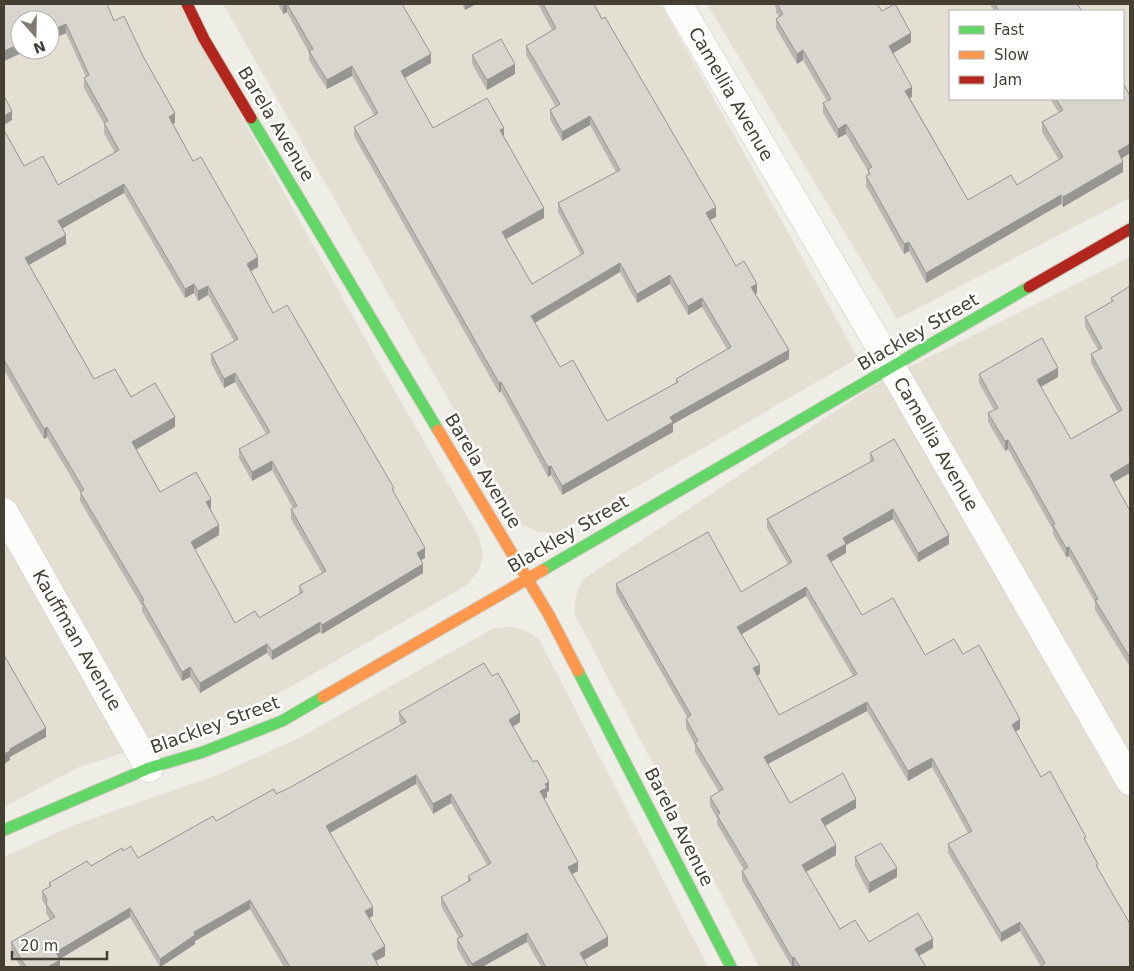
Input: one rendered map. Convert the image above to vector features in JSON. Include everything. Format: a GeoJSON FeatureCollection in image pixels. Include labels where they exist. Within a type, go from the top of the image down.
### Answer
{"type":"FeatureCollection","features":[{"type":"Feature","properties":{"kind":"street","name":"Barela Avenue"},"geometry":{"type":"LineString","coordinates":[[187,4],[204,39],[527,578],[553,624],[732,967]]}},
{"type":"Feature","properties":{"kind":"street","name":"Camellia Avenue"},"geometry":{"type":"LineString","coordinates":[[678,4],[892,367],[1130,782]]}},
{"type":"Feature","properties":{"kind":"street","name":"Blackley Street"},"geometry":{"type":"LineString","coordinates":[[4,830],[149,768],[203,752],[282,721],[1130,229]]}},
{"type":"Feature","properties":{"kind":"street","name":"Kauffman Avenue"},"geometry":{"type":"LineString","coordinates":[[4,512],[149,768]]}},
{"type":"Feature","properties":{"kind":"shaded area"},"geometry":{"type":"Polygon","coordinates":[[[4,4],[179,4],[385,374],[479,537],[483,554],[479,570],[467,585],[285,690],[198,729],[79,767],[4,807],[4,4]]]}},
{"type":"Feature","properties":{"kind":"shaded area"},"geometry":{"type":"Polygon","coordinates":[[[223,4],[661,4],[858,358],[557,533],[538,532],[519,523],[223,4]]]}},
{"type":"Feature","properties":{"kind":"shaded area"},"geometry":{"type":"Polygon","coordinates":[[[707,4],[1130,4],[1130,198],[897,319],[707,4]]]}},
{"type":"Feature","properties":{"kind":"shaded area"},"geometry":{"type":"Polygon","coordinates":[[[1130,257],[1130,967],[759,967],[574,613],[576,596],[582,580],[881,381],[1130,257]]]}},
{"type":"Feature","properties":{"kind":"shaded area"},"geometry":{"type":"Polygon","coordinates":[[[512,627],[525,630],[539,639],[708,967],[4,967],[4,857],[74,825],[217,775],[297,739],[494,628],[512,627]]]}},
{"type":"Feature","properties":{"kind":"building"},"geometry":{"type":"Polygon","coordinates":[[[4,4],[107,4],[114,21],[124,16],[144,58],[175,113],[169,117],[193,161],[201,157],[258,257],[247,264],[273,313],[287,305],[394,488],[392,489],[425,548],[417,553],[423,564],[322,625],[320,622],[272,651],[267,644],[200,683],[190,667],[182,672],[142,601],[144,600],[80,492],[84,490],[47,427],[44,429],[4,360],[4,130],[24,166],[43,156],[58,185],[119,150],[104,123],[108,121],[84,78],[89,75],[66,24],[60,27],[60,10],[10,10],[10,48],[4,51],[4,4]],[[124,184],[58,221],[66,235],[25,258],[94,379],[115,369],[131,397],[155,383],[175,417],[132,442],[160,492],[196,472],[211,499],[206,502],[219,525],[191,542],[235,623],[255,611],[259,618],[303,592],[299,586],[326,571],[291,509],[297,506],[272,461],[252,472],[239,449],[270,432],[235,373],[224,379],[211,354],[238,339],[208,286],[198,291],[194,284],[185,289],[124,184]]]}},
{"type":"Feature","properties":{"kind":"building"},"geometry":{"type":"Polygon","coordinates":[[[287,4],[402,4],[431,54],[401,71],[433,128],[487,98],[504,128],[500,130],[544,208],[502,232],[532,284],[584,253],[558,203],[620,170],[590,116],[562,132],[550,110],[560,104],[526,46],[556,28],[543,4],[594,4],[602,19],[605,17],[716,207],[706,213],[736,266],[744,261],[757,284],[751,287],[789,350],[670,417],[673,422],[562,486],[551,466],[548,467],[501,382],[499,383],[354,127],[378,113],[352,66],[327,80],[309,51],[313,49],[287,4]],[[620,263],[531,316],[560,367],[573,360],[607,421],[678,382],[676,379],[731,347],[702,298],[688,306],[670,275],[637,294],[620,263]]]}},
{"type":"Feature","properties":{"kind":"building"},"geometry":{"type":"Polygon","coordinates":[[[777,4],[877,4],[882,11],[895,4],[911,33],[889,46],[912,87],[905,91],[968,200],[1011,175],[1017,185],[1063,157],[1042,122],[1063,110],[1057,100],[1124,100],[1124,85],[1130,96],[1130,144],[1118,151],[1123,162],[1063,197],[1061,195],[926,273],[909,242],[904,244],[866,176],[870,174],[868,169],[872,167],[846,124],[838,129],[823,103],[831,99],[803,50],[797,54],[776,19],[783,14],[777,4]]]}},
{"type":"Feature","properties":{"kind":"building"},"geometry":{"type":"Polygon","coordinates":[[[995,4],[1077,4],[1081,10],[998,10],[995,4]]]}},
{"type":"Feature","properties":{"kind":"building"},"geometry":{"type":"Polygon","coordinates":[[[501,39],[515,64],[487,80],[472,55],[501,39]]]}},
{"type":"Feature","properties":{"kind":"building"},"geometry":{"type":"Polygon","coordinates":[[[4,96],[12,111],[4,116],[4,96]]]}},
{"type":"Feature","properties":{"kind":"building"},"geometry":{"type":"Polygon","coordinates":[[[1130,286],[1130,463],[1110,475],[1130,511],[1130,658],[1095,600],[1098,599],[1069,547],[1066,548],[1053,525],[1055,524],[1008,440],[1005,441],[988,413],[998,408],[979,374],[1042,338],[1058,368],[1037,380],[1071,439],[1122,410],[1091,354],[1102,348],[1085,317],[1113,301],[1111,298],[1130,286]]]}},
{"type":"Feature","properties":{"kind":"building"},"geometry":{"type":"Polygon","coordinates":[[[894,439],[949,535],[918,553],[893,509],[843,538],[846,544],[827,555],[862,615],[893,598],[925,655],[954,639],[963,654],[979,645],[1020,719],[1012,725],[1041,777],[1050,771],[1086,837],[1084,838],[1098,864],[1096,865],[1130,924],[1130,967],[1043,967],[1045,963],[1020,922],[1001,933],[948,844],[972,831],[932,758],[908,771],[867,702],[764,757],[790,803],[843,773],[856,799],[821,819],[836,845],[802,865],[840,929],[855,920],[869,942],[918,913],[933,939],[915,949],[926,967],[800,967],[794,957],[792,958],[742,871],[748,867],[717,815],[720,813],[710,797],[723,789],[695,743],[698,741],[686,719],[691,715],[616,584],[708,532],[741,592],[792,562],[767,519],[874,460],[870,453],[894,439]],[[806,587],[737,627],[760,665],[753,668],[779,715],[857,674],[806,587]]]}},
{"type":"Feature","properties":{"kind":"building"},"geometry":{"type":"Polygon","coordinates":[[[4,655],[46,728],[4,754],[4,655]]]}},
{"type":"Feature","properties":{"kind":"building"},"geometry":{"type":"Polygon","coordinates":[[[484,663],[492,676],[498,673],[520,713],[509,720],[533,762],[537,760],[549,782],[545,784],[547,788],[540,791],[578,862],[568,867],[608,937],[580,953],[588,967],[546,967],[527,933],[472,964],[457,939],[463,936],[441,897],[471,880],[468,876],[491,863],[451,794],[433,804],[416,775],[326,826],[373,907],[365,911],[385,946],[372,954],[379,967],[290,967],[250,900],[194,932],[195,935],[160,959],[130,908],[56,952],[60,960],[48,967],[26,967],[11,942],[55,917],[46,904],[47,899],[42,891],[51,886],[49,883],[87,861],[91,866],[122,848],[123,851],[131,846],[138,858],[213,816],[216,821],[274,789],[276,794],[289,788],[406,722],[399,712],[484,663]]]}},
{"type":"Feature","properties":{"kind":"building"},"geometry":{"type":"Polygon","coordinates":[[[881,843],[897,868],[869,883],[855,857],[881,843]]]}},
{"type":"Feature","properties":{"kind":"traffic: fast"},"geometry":{"type":"LineString","coordinates":[[251,118],[438,430]]}},
{"type":"Feature","properties":{"kind":"traffic: fast"},"geometry":{"type":"LineString","coordinates":[[543,570],[1029,287]]}},
{"type":"Feature","properties":{"kind":"traffic: fast"},"geometry":{"type":"LineString","coordinates":[[578,671],[731,967]]}},
{"type":"Feature","properties":{"kind":"traffic: fast"},"geometry":{"type":"LineString","coordinates":[[4,830],[149,768],[203,752],[282,721],[323,697]]}},
{"type":"Feature","properties":{"kind":"traffic: slow"},"geometry":{"type":"LineString","coordinates":[[438,430],[549,615],[578,671]]}},
{"type":"Feature","properties":{"kind":"traffic: slow"},"geometry":{"type":"LineString","coordinates":[[323,697],[543,570]]}},
{"type":"Feature","properties":{"kind":"traffic: jam"},"geometry":{"type":"LineString","coordinates":[[187,4],[204,39],[251,118]]}},
{"type":"Feature","properties":{"kind":"traffic: jam"},"geometry":{"type":"LineString","coordinates":[[1029,287],[1130,229]]}}]}
